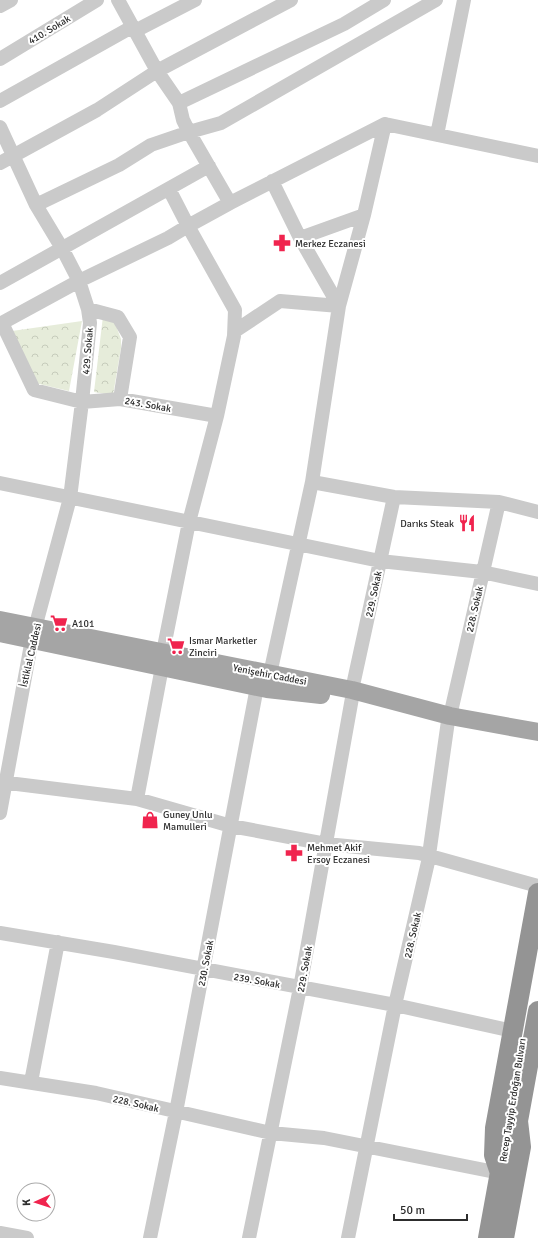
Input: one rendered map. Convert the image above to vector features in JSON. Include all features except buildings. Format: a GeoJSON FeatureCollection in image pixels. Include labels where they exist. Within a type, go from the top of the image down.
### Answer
{"type":"FeatureCollection","features":[{"type":"Feature","properties":{"kind":"highway"},"geometry":{"type":"LineString","coordinates":[[500,1173],[494,1155],[495,1128],[538,893]]}},
{"type":"Feature","properties":{"kind":"highway","name":"Recep Tayyip Erdoğan Bulvarı"},"geometry":{"type":"LineString","coordinates":[[488,1238],[523,1031],[538,962]]}},
{"type":"Feature","properties":{"kind":"highway","name":"Recep Tayyip Erdoğan Bulvarı"},"geometry":{"type":"LineString","coordinates":[[504,1238],[520,1147],[518,1121],[538,1011]]}},
{"type":"Feature","properties":{"kind":"highway"},"geometry":{"type":"LineString","coordinates":[[520,1147],[532,1112],[538,1088]]}},
{"type":"Feature","properties":{"kind":"main road","name":"Yenişehir Caddesi"},"geometry":{"type":"LineString","coordinates":[[0,620],[34,633],[162,660],[257,687],[352,694]]}},
{"type":"Feature","properties":{"kind":"main road","name":"Yenişehir Caddesi"},"geometry":{"type":"LineString","coordinates":[[0,633],[34,633]]}},
{"type":"Feature","properties":{"kind":"main road","name":"Yenişehir Caddesi"},"geometry":{"type":"LineString","coordinates":[[162,660],[270,674],[538,741]]}},
{"type":"Feature","properties":{"kind":"main road","name":"Yenişehir Caddesi"},"geometry":{"type":"LineString","coordinates":[[449,719],[538,732]]}},
{"type":"Feature","properties":{"kind":"street"},"geometry":{"type":"LineString","coordinates":[[0,6],[11,0]]}},
{"type":"Feature","properties":{"kind":"street","name":"410. Sokak"},"geometry":{"type":"LineString","coordinates":[[0,59],[97,0]]}},
{"type":"Feature","properties":{"kind":"street"},"geometry":{"type":"LineString","coordinates":[[118,0],[157,71],[179,103],[183,120],[189,132],[230,203]]}},
{"type":"Feature","properties":{"kind":"street"},"geometry":{"type":"LineString","coordinates":[[0,101],[134,29],[195,0]]}},
{"type":"Feature","properties":{"kind":"street"},"geometry":{"type":"LineString","coordinates":[[0,163],[97,110],[157,71],[291,0]]}},
{"type":"Feature","properties":{"kind":"street"},"geometry":{"type":"LineString","coordinates":[[179,103],[344,24],[384,0]]}},
{"type":"Feature","properties":{"kind":"street"},"geometry":{"type":"LineString","coordinates":[[36,204],[119,165],[152,145],[189,132],[221,124],[436,0]]}},
{"type":"Feature","properties":{"kind":"street"},"geometry":{"type":"LineString","coordinates":[[437,135],[464,0]]}},
{"type":"Feature","properties":{"kind":"street"},"geometry":{"type":"LineString","coordinates":[[270,674],[312,482],[338,306],[364,215],[385,124]]}},
{"type":"Feature","properties":{"kind":"street"},"geometry":{"type":"LineString","coordinates":[[1,324],[79,281],[168,238],[230,203],[385,124],[538,156]]}},
{"type":"Feature","properties":{"kind":"street","name":"429. Sokak"},"geometry":{"type":"LineString","coordinates":[[0,127],[36,204],[79,281],[88,309],[90,323],[70,498]]}},
{"type":"Feature","properties":{"kind":"street"},"geometry":{"type":"LineString","coordinates":[[0,284],[63,250],[209,166]]}},
{"type":"Feature","properties":{"kind":"street"},"geometry":{"type":"LineString","coordinates":[[272,181],[300,238],[338,306]]}},
{"type":"Feature","properties":{"kind":"street"},"geometry":{"type":"LineString","coordinates":[[137,799],[188,522],[217,416],[235,331],[235,310],[169,189]]}},
{"type":"Feature","properties":{"kind":"street"},"geometry":{"type":"LineString","coordinates":[[300,238],[364,215]]}},
{"type":"Feature","properties":{"kind":"street"},"geometry":{"type":"LineString","coordinates":[[235,331],[280,301],[338,306]]}},
{"type":"Feature","properties":{"kind":"street"},"geometry":{"type":"LineString","coordinates":[[88,309],[118,317],[130,337],[120,399]]}},
{"type":"Feature","properties":{"kind":"street","name":"243. Sokak"},"geometry":{"type":"LineString","coordinates":[[1,324],[34,390],[82,402],[120,399],[217,416]]}},
{"type":"Feature","properties":{"kind":"street"},"geometry":{"type":"LineString","coordinates":[[312,482],[394,497],[499,502],[538,512]]}},
{"type":"Feature","properties":{"kind":"street"},"geometry":{"type":"LineString","coordinates":[[0,483],[380,561],[482,572],[538,584]]}},
{"type":"Feature","properties":{"kind":"street","name":"229. Sokak"},"geometry":{"type":"LineString","coordinates":[[248,1238],[300,988],[352,694],[394,497]]}},
{"type":"Feature","properties":{"kind":"street","name":"İstiklal Caddesi"},"geometry":{"type":"LineString","coordinates":[[0,814],[2,782],[34,633],[70,498]]}},
{"type":"Feature","properties":{"kind":"street","name":"228. Sokak"},"geometry":{"type":"LineString","coordinates":[[348,1238],[395,1005],[428,856],[449,719],[499,502]]}},
{"type":"Feature","properties":{"kind":"street","name":"230. Sokak"},"geometry":{"type":"LineString","coordinates":[[150,1238],[176,1112],[257,687]]}},
{"type":"Feature","properties":{"kind":"street"},"geometry":{"type":"LineString","coordinates":[[2,782],[137,799],[231,826],[326,844],[419,853],[538,886]]}},
{"type":"Feature","properties":{"kind":"street","name":"239. Sokak"},"geometry":{"type":"LineString","coordinates":[[0,933],[58,942],[395,1005],[513,1031]]}},
{"type":"Feature","properties":{"kind":"street"},"geometry":{"type":"LineString","coordinates":[[31,1082],[58,942]]}},
{"type":"Feature","properties":{"kind":"street","name":"228. Sokak"},"geometry":{"type":"LineString","coordinates":[[0,1078],[96,1093],[271,1133],[324,1138],[500,1173]]}},
{"type":"Feature","properties":{"kind":"street"},"geometry":{"type":"LineString","coordinates":[[0,1233],[27,1238]]}},
{"type":"Feature","properties":{"kind":"green space"},"geometry":{"type":"Polygon","coordinates":[[[103,316],[115,323],[121,339],[121,348],[113,395],[94,392],[103,316]]]}},
{"type":"Feature","properties":{"kind":"green space"},"geometry":{"type":"Polygon","coordinates":[[[82,321],[69,391],[35,383],[12,331],[82,321]]]}},
{"type":"Feature","properties":{"kind":"place","name":"Merkez Eczanesi"},"geometry":{"type":"Point","coordinates":[282,243]}},
{"type":"Feature","properties":{"kind":"place","name":"Darıks Steak"},"geometry":{"type":"Point","coordinates":[467,523]}},
{"type":"Feature","properties":{"kind":"place","name":"A101"},"geometry":{"type":"Point","coordinates":[59,623]}},
{"type":"Feature","properties":{"kind":"place","name":"Ismar Marketler Zinciri"},"geometry":{"type":"Point","coordinates":[176,646]}},
{"type":"Feature","properties":{"kind":"place","name":"Guney Unlu Mamulleri"},"geometry":{"type":"Point","coordinates":[150,820]}},
{"type":"Feature","properties":{"kind":"place","name":"Mehmet Akif Ersoy Eczanesi"},"geometry":{"type":"Point","coordinates":[294,853]}}]}
